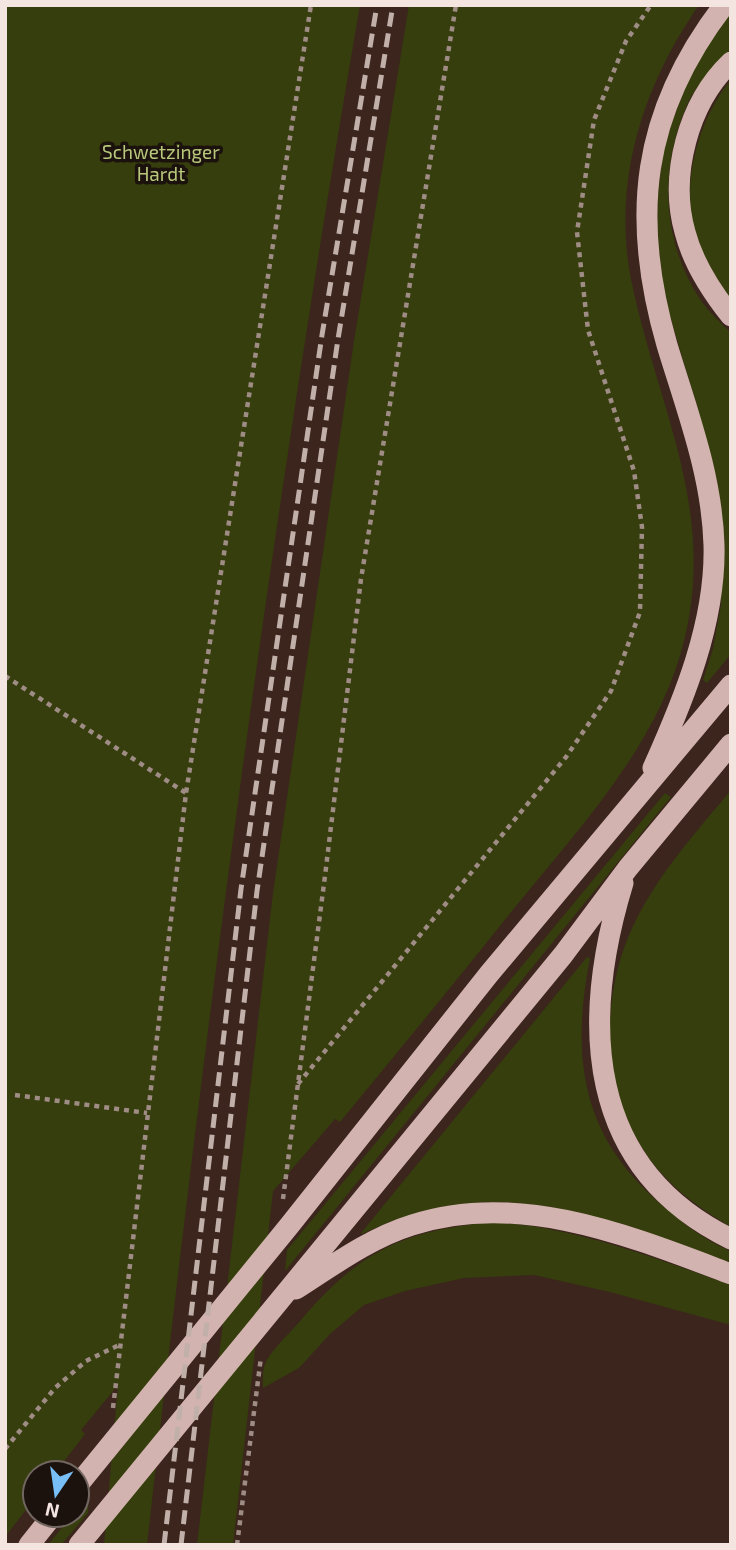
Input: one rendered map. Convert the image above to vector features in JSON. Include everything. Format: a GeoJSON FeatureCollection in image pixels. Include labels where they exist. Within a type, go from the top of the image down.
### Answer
{"type":"FeatureCollection","features":[{"type":"Feature","properties":{"kind":"highway"},"geometry":{"type":"LineString","coordinates":[[642,792],[664,744],[695,660],[710,602],[714,545],[704,465],[653,289],[646,241],[646,197],[658,132],[674,86],[698,41],[724,5]]}},
{"type":"Feature","properties":{"kind":"highway"},"geometry":{"type":"LineString","coordinates":[[731,62],[701,101],[693,120],[682,162],[679,198],[684,231],[696,263],[731,316]]}},
{"type":"Feature","properties":{"kind":"highway"},"geometry":{"type":"LineString","coordinates":[[91,1470],[489,974],[731,685]]}},
{"type":"Feature","properties":{"kind":"highway"},"geometry":{"type":"LineString","coordinates":[[82,1541],[563,954],[628,868],[731,744]]}},
{"type":"Feature","properties":{"kind":"highway"},"geometry":{"type":"LineString","coordinates":[[628,868],[616,907],[601,977],[599,1046],[606,1091],[620,1129],[657,1184],[697,1220],[731,1239]]}},
{"type":"Feature","properties":{"kind":"highway"},"geometry":{"type":"LineString","coordinates":[[282,1297],[399,1229],[439,1217],[492,1211],[536,1214],[573,1222],[731,1274]]}},
{"type":"Feature","properties":{"kind":"highway"},"geometry":{"type":"LineString","coordinates":[[29,1545],[42,1529]]}},
{"type":"Feature","properties":{"kind":"path"},"geometry":{"type":"LineString","coordinates":[[5,1449],[55,1388],[86,1361],[119,1345],[186,793],[311,5]]}},
{"type":"Feature","properties":{"kind":"path"},"geometry":{"type":"LineString","coordinates":[[296,1098],[361,579],[456,5]]}},
{"type":"Feature","properties":{"kind":"path"},"geometry":{"type":"LineString","coordinates":[[298,1084],[566,757],[611,691],[640,612],[642,527],[634,471],[589,330],[577,232],[594,120],[626,41],[651,5]]}},
{"type":"Feature","properties":{"kind":"path"},"geometry":{"type":"LineString","coordinates":[[5,676],[186,793]]}},
{"type":"Feature","properties":{"kind":"path"},"geometry":{"type":"LineString","coordinates":[[15,1095],[148,1113]]}},
{"type":"Feature","properties":{"kind":"green space","name":"Schwetzinger Hardt"},"geometry":{"type":"Polygon","coordinates":[[[5,5],[360,5],[298,389],[242,774],[192,1159],[147,1545],[104,1545],[118,1385],[81,1430],[85,1434],[66,1459],[21,1459],[21,1516],[5,1537],[5,5]]]}},
{"type":"Feature","properties":{"kind":"green space"},"geometry":{"type":"Polygon","coordinates":[[[409,5],[699,5],[662,68],[648,101],[629,171],[626,207],[626,243],[631,279],[679,455],[688,499],[693,543],[693,589],[685,637],[673,676],[657,713],[614,783],[340,1122],[335,1119],[273,1191],[233,1545],[197,1545],[273,893],[354,341],[409,5]]]}},
{"type":"Feature","properties":{"kind":"green space"},"geometry":{"type":"Polygon","coordinates":[[[731,11],[731,49],[702,81],[688,103],[672,153],[669,179],[672,230],[678,255],[702,302],[731,333],[731,654],[707,683],[703,680],[713,649],[721,605],[720,514],[702,424],[665,299],[655,247],[663,149],[686,81],[715,30],[731,11]]]}},
{"type":"Feature","properties":{"kind":"green space"},"geometry":{"type":"Polygon","coordinates":[[[731,79],[731,302],[707,266],[697,243],[690,194],[697,145],[717,99],[731,79]]]}},
{"type":"Feature","properties":{"kind":"green space"},"geometry":{"type":"Polygon","coordinates":[[[731,790],[731,1227],[682,1193],[645,1152],[628,1122],[617,1089],[611,1055],[610,1020],[614,985],[636,920],[692,836],[731,790]]]}},
{"type":"Feature","properties":{"kind":"green space"},"geometry":{"type":"Polygon","coordinates":[[[665,793],[671,797],[285,1271],[287,1250],[665,793]]]}},
{"type":"Feature","properties":{"kind":"green space"},"geometry":{"type":"Polygon","coordinates":[[[587,957],[590,958],[584,996],[583,1065],[589,1097],[600,1127],[617,1156],[639,1184],[690,1228],[731,1251],[731,1263],[593,1217],[549,1207],[504,1202],[458,1204],[411,1214],[362,1234],[361,1233],[587,957]]]}},
{"type":"Feature","properties":{"kind":"green space"},"geometry":{"type":"Polygon","coordinates":[[[496,1222],[586,1237],[731,1285],[731,1325],[610,1292],[534,1275],[464,1278],[405,1291],[364,1305],[330,1334],[299,1368],[263,1388],[264,1368],[273,1352],[322,1296],[364,1261],[410,1238],[464,1225],[496,1222]]]}},
{"type":"Feature","properties":{"kind":"green space"},"geometry":{"type":"Polygon","coordinates":[[[61,1529],[74,1529],[61,1545],[48,1545],[61,1529]]]}},
{"type":"Feature","properties":{"kind":"railway"},"geometry":{"type":"LineString","coordinates":[[164,1545],[241,889],[322,335],[377,5]]}},
{"type":"Feature","properties":{"kind":"railway"},"geometry":{"type":"LineString","coordinates":[[181,1545],[257,891],[338,339],[393,5]]}}]}
